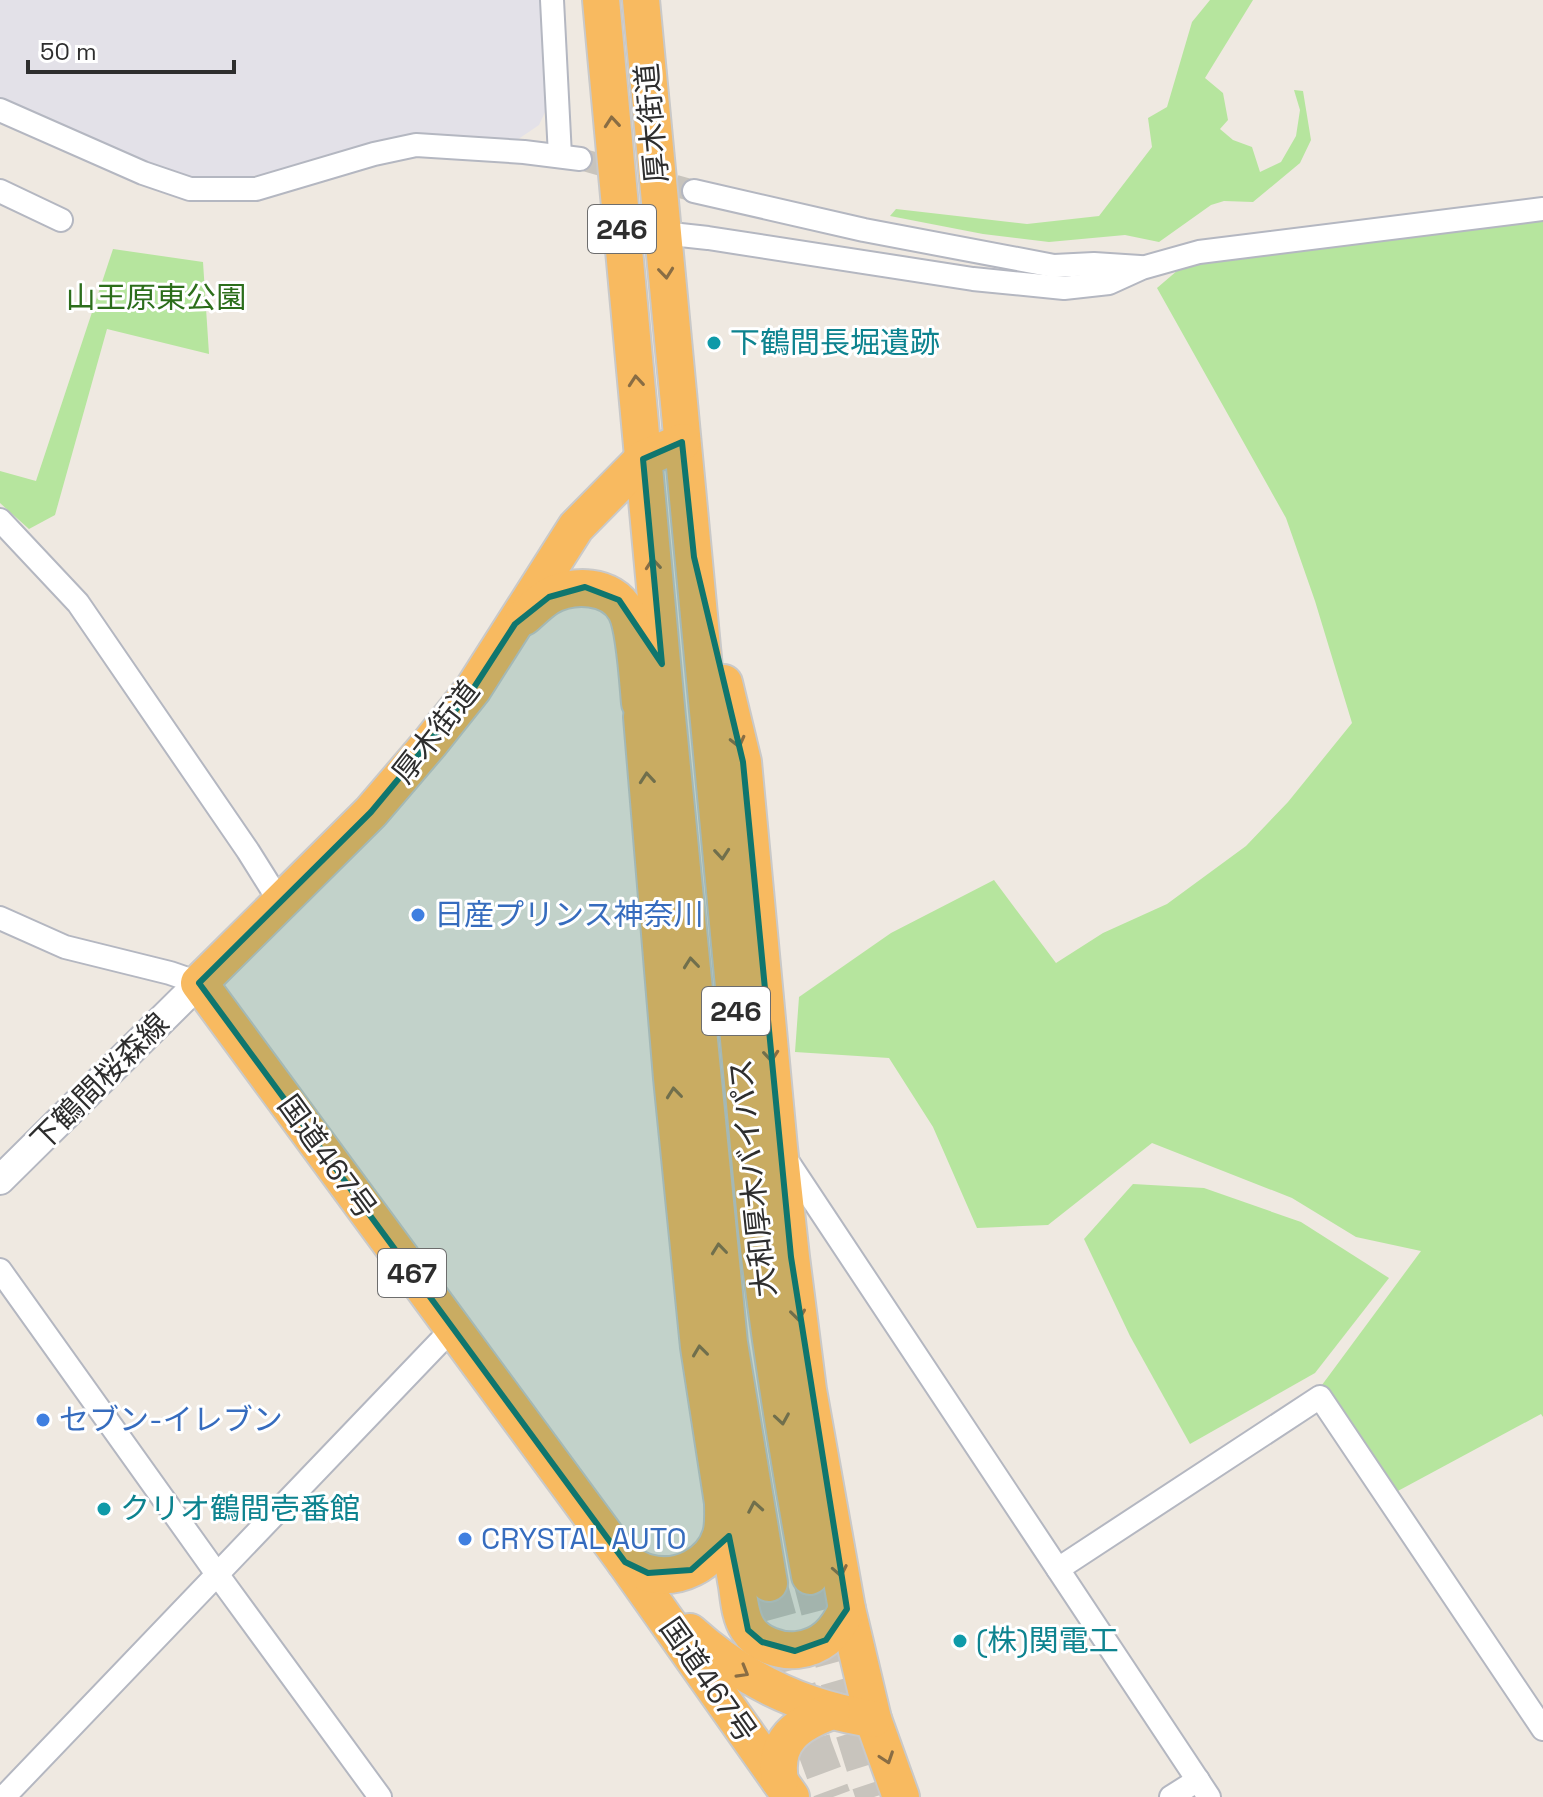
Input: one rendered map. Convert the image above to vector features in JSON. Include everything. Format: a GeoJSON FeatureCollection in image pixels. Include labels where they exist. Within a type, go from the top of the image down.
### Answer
{"type":"FeatureCollection","features":[{"type":"Feature","properties":{"kind":"highway","name":"厚木街道"},"geometry":{"type":"LineString","coordinates":[[601,0],[643,459]]}},
{"type":"Feature","properties":{"kind":"highway","name":"厚木街道"},"geometry":{"type":"LineString","coordinates":[[199,983],[371,812],[430,743],[473,689],[576,527],[643,459],[682,442],[641,0]]}},
{"type":"Feature","properties":{"kind":"highway","name":"大和厚木バイパス"},"geometry":{"type":"LineString","coordinates":[[682,442],[757,1231],[769,1337],[810,1576]]}},
{"type":"Feature","properties":{"kind":"highway","name":"大和厚木バイパス"},"geometry":{"type":"LineString","coordinates":[[643,459],[644,623],[654,717],[729,1343],[769,1583]]}},
{"type":"Feature","properties":{"kind":"highway"},"geometry":{"type":"LineString","coordinates":[[694,557],[743,762],[779,1148],[808,1390],[847,1609],[873,1719],[901,1797]]}},
{"type":"Feature","properties":{"kind":"highway"},"geometry":{"type":"LineString","coordinates":[[515,624],[549,597],[568,589],[585,587],[619,600],[627,613],[644,623]]}},
{"type":"Feature","properties":{"kind":"highway","name":"246"},"geometry":{"type":"LineString","coordinates":[[625,1562],[648,1573],[668,1575],[691,1570],[713,1552],[723,1527],[723,1503],[699,1347],[672,1078],[654,717],[644,623]]}},
{"type":"Feature","properties":{"kind":"highway","name":"国道467号"},"geometry":{"type":"LineString","coordinates":[[199,983],[625,1562],[786,1789]]}},
{"type":"Feature","properties":{"kind":"highway"},"geometry":{"type":"LineString","coordinates":[[723,1503],[741,1612],[748,1630],[762,1642],[778,1649],[795,1651],[814,1647],[838,1628],[847,1609]]}},
{"type":"Feature","properties":{"kind":"highway","name":"国道467号"},"geometry":{"type":"LineString","coordinates":[[625,1562],[679,1622],[734,1668],[780,1693],[832,1711],[873,1719]]}},
{"type":"Feature","properties":{"kind":"highway"},"geometry":{"type":"LineString","coordinates":[[786,1789],[777,1766],[789,1736],[812,1719],[832,1711]]}},
{"type":"Feature","properties":{"kind":"street"},"geometry":{"type":"LineString","coordinates":[[0,110],[143,173],[190,189],[256,189],[374,154],[416,145],[570,158],[552,0]]}},
{"type":"Feature","properties":{"kind":"street"},"geometry":{"type":"LineString","coordinates":[[0,191],[61,220]]}},
{"type":"Feature","properties":{"kind":"street"},"geometry":{"type":"LineString","coordinates":[[694,191],[864,230],[1054,266],[1094,264],[1142,268]]}},
{"type":"Feature","properties":{"kind":"street"},"geometry":{"type":"LineString","coordinates":[[662,233],[973,279],[1064,288],[1109,283],[1142,268],[1199,252],[1543,209]]}},
{"type":"Feature","properties":{"kind":"street"},"geometry":{"type":"LineString","coordinates":[[0,520],[78,603],[280,902]]}},
{"type":"Feature","properties":{"kind":"street"},"geometry":{"type":"LineString","coordinates":[[0,918],[65,947],[199,983]]}},
{"type":"Feature","properties":{"kind":"street","name":"下鶴間桜森線"},"geometry":{"type":"LineString","coordinates":[[0,1180],[199,983]]}},
{"type":"Feature","properties":{"kind":"street"},"geometry":{"type":"LineString","coordinates":[[779,1148],[1204,1789],[1171,1797]]}},
{"type":"Feature","properties":{"kind":"street"},"geometry":{"type":"LineString","coordinates":[[0,1270],[380,1797]]}},
{"type":"Feature","properties":{"kind":"street"},"geometry":{"type":"LineString","coordinates":[[4,1797],[453,1328]]}},
{"type":"Feature","properties":{"kind":"street"},"geometry":{"type":"LineString","coordinates":[[1058,1569],[1320,1397],[1543,1729]]}},
{"type":"Feature","properties":{"kind":"highlighted area"},"geometry":{"type":"Polygon","coordinates":[[[682,442],[694,557],[743,762],[791,1257],[847,1609],[826,1640],[795,1651],[762,1642],[748,1630],[729,1536],[691,1570],[648,1573],[625,1562],[199,983],[371,812],[473,689],[515,624],[549,597],[585,587],[619,600],[662,664],[643,459],[682,442]]]}},
{"type":"Feature","properties":{"kind":"shaded area"},"geometry":{"type":"Polygon","coordinates":[[[0,0],[543,0],[546,110],[539,125],[514,142],[435,135],[396,137],[267,174],[232,179],[194,177],[139,163],[0,101],[0,0]]]}},
{"type":"Feature","properties":{"kind":"green space"},"geometry":{"type":"Polygon","coordinates":[[[1210,0],[1253,0],[1205,78],[1223,93],[1228,120],[1220,129],[1233,140],[1252,147],[1260,172],[1281,162],[1296,136],[1300,110],[1294,90],[1303,91],[1311,140],[1300,163],[1253,202],[1224,201],[1211,205],[1159,242],[1125,235],[1049,242],[983,234],[890,216],[896,209],[1027,224],[1099,216],[1152,147],[1148,118],[1167,107],[1192,22],[1210,0]]]}},
{"type":"Feature","properties":{"kind":"green space"},"geometry":{"type":"Polygon","coordinates":[[[1543,209],[1543,1417],[1541,1414],[1396,1492],[1319,1389],[1421,1251],[1356,1237],[1292,1198],[1152,1143],[1048,1225],[977,1228],[933,1127],[889,1058],[795,1052],[799,997],[891,933],[994,880],[1056,963],[1103,933],[1167,904],[1246,846],[1288,802],[1352,723],[1286,518],[1157,288],[1199,252],[1543,209]]]}},
{"type":"Feature","properties":{"kind":"green space","name":"山王原東公園"},"geometry":{"type":"Polygon","coordinates":[[[113,249],[203,262],[209,354],[107,329],[55,515],[29,529],[0,503],[0,471],[36,481],[113,249]]]}},
{"type":"Feature","properties":{"kind":"green space"},"geometry":{"type":"Polygon","coordinates":[[[1133,1184],[1204,1188],[1301,1222],[1389,1278],[1315,1373],[1190,1444],[1130,1336],[1084,1239],[1133,1184]]]}},
{"type":"Feature","properties":{"kind":"tunnel"},"geometry":{"type":"LineString","coordinates":[[580,159],[694,191]]}},
{"type":"Feature","properties":{"kind":"tunnel"},"geometry":{"type":"LineString","coordinates":[[810,1576],[874,1797]]}},
{"type":"Feature","properties":{"kind":"tunnel"},"geometry":{"type":"LineString","coordinates":[[769,1583],[814,1746],[833,1797]]}},
{"type":"Feature","properties":{"kind":"place","name":"下鶴間長堀遺跡"},"geometry":{"type":"Point","coordinates":[714,343]}},
{"type":"Feature","properties":{"kind":"place","name":"日産プリンス神奈川"},"geometry":{"type":"Point","coordinates":[418,915]}},
{"type":"Feature","properties":{"kind":"place","name":"セブン-イレブン"},"geometry":{"type":"Point","coordinates":[43,1420]}},
{"type":"Feature","properties":{"kind":"place","name":"クリオ鶴間壱番館"},"geometry":{"type":"Point","coordinates":[104,1509]}},
{"type":"Feature","properties":{"kind":"place","name":"CRYSTAL AUTO"},"geometry":{"type":"Point","coordinates":[465,1539]}},
{"type":"Feature","properties":{"kind":"place","name":"(株)関電工"},"geometry":{"type":"Point","coordinates":[960,1641]}}]}
